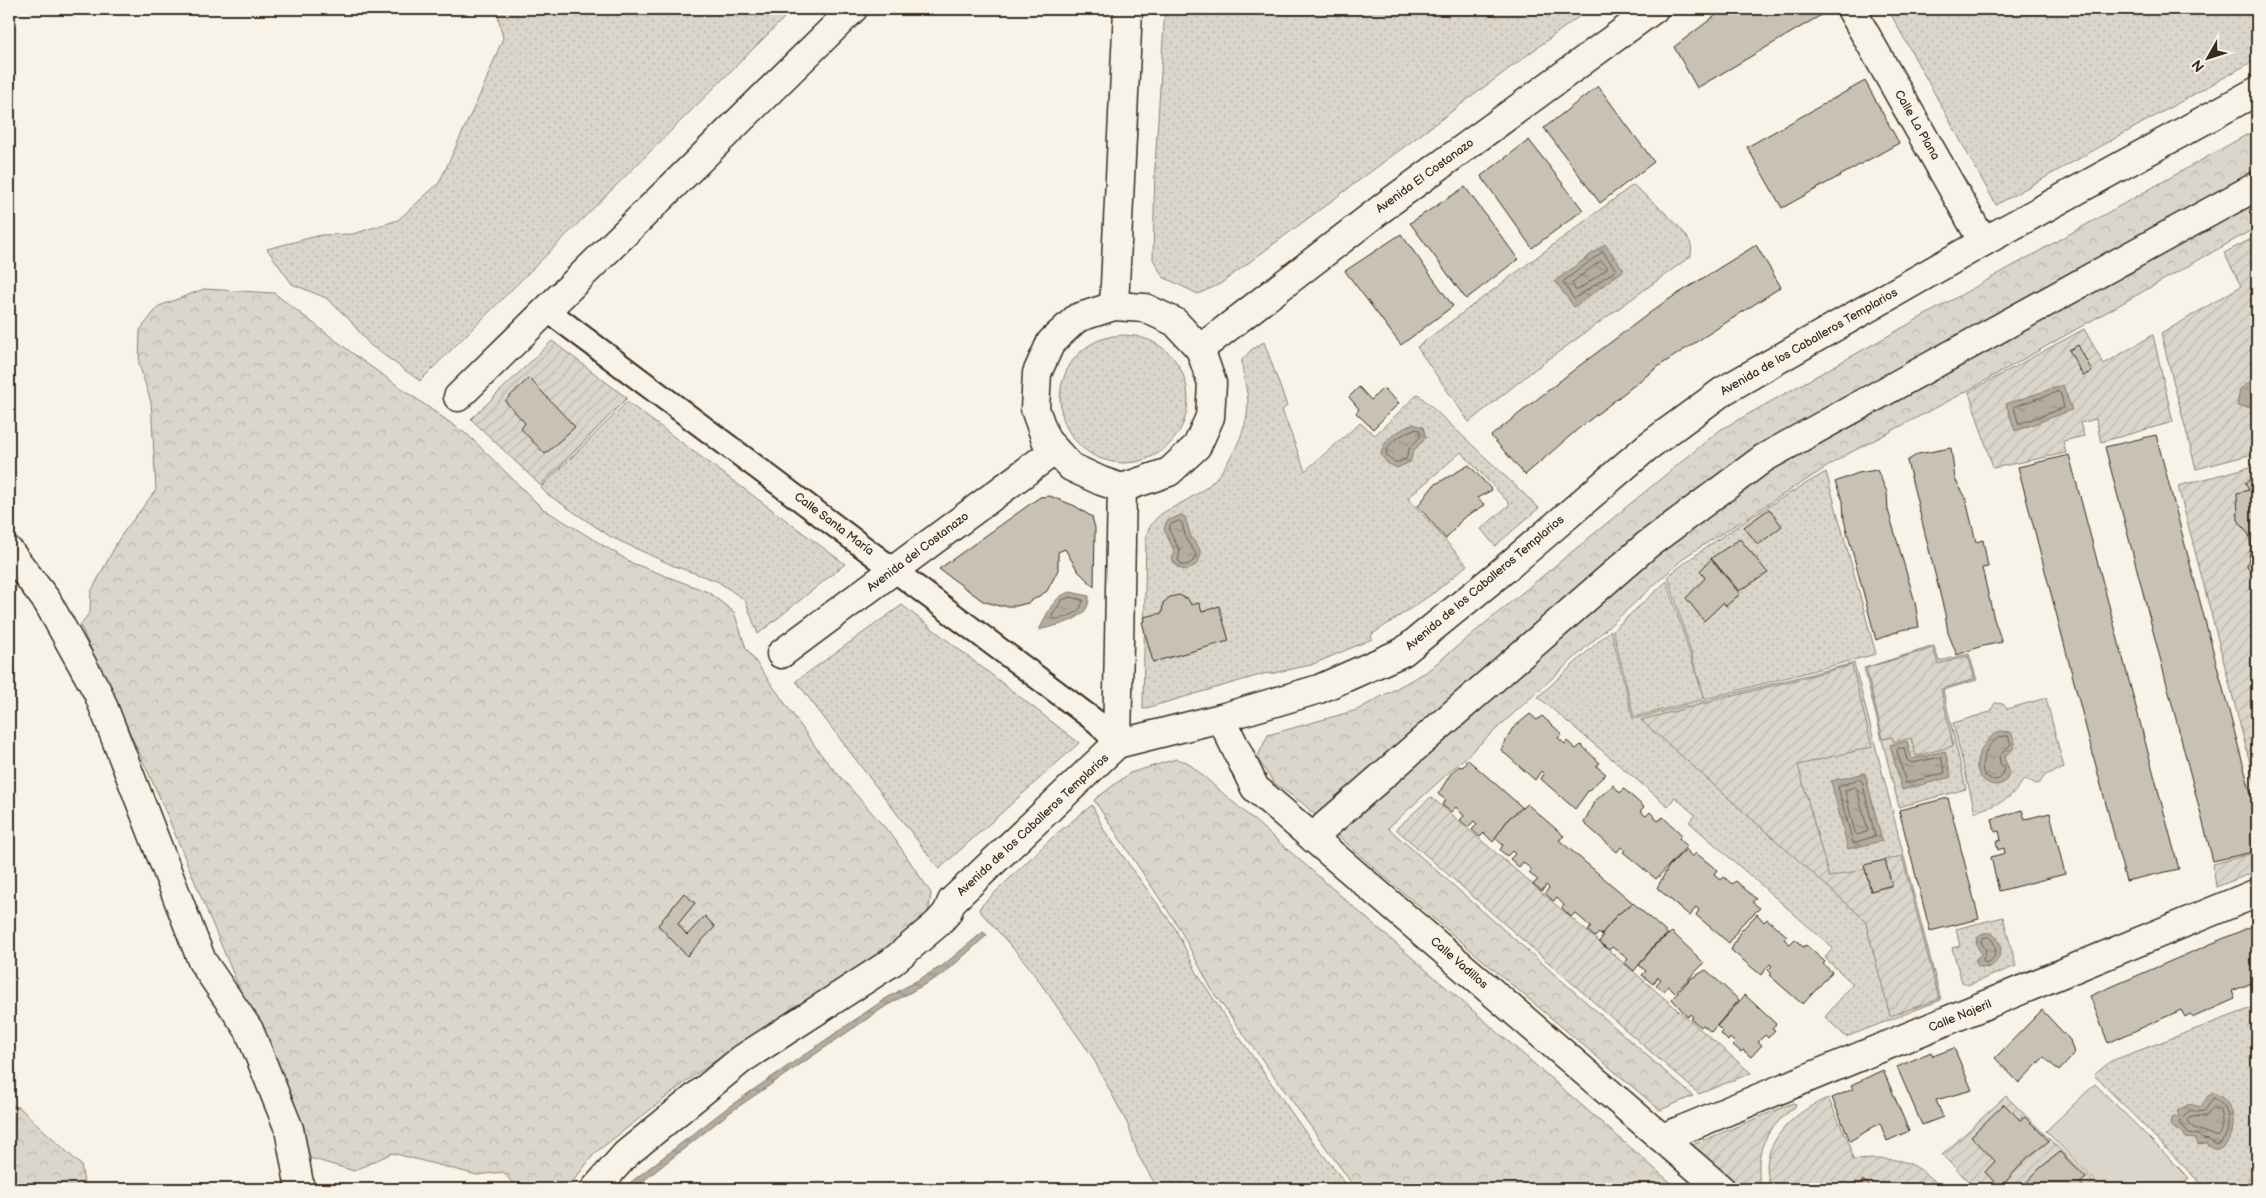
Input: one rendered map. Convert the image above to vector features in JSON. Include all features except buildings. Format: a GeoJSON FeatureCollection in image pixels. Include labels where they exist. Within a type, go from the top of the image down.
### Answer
{"type":"FeatureCollection","features":[{"type":"Feature","properties":{"kind":"street"},"geometry":{"type":"LineString","coordinates":[[458,397],[853,9]]}},
{"type":"Feature","properties":{"kind":"street"},"geometry":{"type":"LineString","coordinates":[[1114,306],[1128,9]]}},
{"type":"Feature","properties":{"kind":"street","name":"Avenida El Costanazo"},"geometry":{"type":"LineString","coordinates":[[1200,349],[1390,202],[1654,9]]}},
{"type":"Feature","properties":{"kind":"street","name":"Calle La Plana"},"geometry":{"type":"LineString","coordinates":[[1851,9],[1984,242]]}},
{"type":"Feature","properties":{"kind":"street","name":"Avenida de los Caballeros Templarios"},"geometry":{"type":"LineString","coordinates":[[595,1189],[626,1154],[742,1058],[892,962],[942,918],[952,901],[1117,744],[1221,718],[1319,689],[1403,652],[1499,574],[1647,446],[1723,391],[1984,242],[2257,91]]}},
{"type":"Feature","properties":{"kind":"street"},"geometry":{"type":"LineString","coordinates":[[1314,839],[1325,826],[1647,545],[1764,458],[2257,186]]}},
{"type":"Feature","properties":{"kind":"street"},"geometry":{"type":"LineString","coordinates":[[1114,306],[1145,308],[1175,322],[1200,349],[1212,383],[1210,417],[1196,446],[1169,472],[1122,488],[1101,481],[1072,467],[1046,440],[1035,409],[1037,373],[1052,342],[1077,318],[1114,306]]}},
{"type":"Feature","properties":{"kind":"street","name":"Calle Santa María"},"geometry":{"type":"LineString","coordinates":[[547,310],[1098,723],[1117,744]]}},
{"type":"Feature","properties":{"kind":"street","name":"Avenida del Costanazo"},"geometry":{"type":"LineString","coordinates":[[781,654],[1055,450]]}},
{"type":"Feature","properties":{"kind":"street"},"geometry":{"type":"LineString","coordinates":[[1117,744],[1122,488]]}},
{"type":"Feature","properties":{"kind":"street"},"geometry":{"type":"LineString","coordinates":[[9,551],[47,601],[98,693],[202,961],[249,1030],[289,1130],[300,1189]]}},
{"type":"Feature","properties":{"kind":"street","name":"Calle Vadillos"},"geometry":{"type":"LineString","coordinates":[[1221,718],[1255,788],[1721,1189]]}},
{"type":"Feature","properties":{"kind":"street","name":"Calle Najeril"},"geometry":{"type":"LineString","coordinates":[[1662,1138],[2257,893]]}},
{"type":"Feature","properties":{"kind":"green space"},"geometry":{"type":"Polygon","coordinates":[[[545,9],[793,9],[420,381],[370,345],[347,317],[326,298],[292,284],[267,249],[321,235],[353,234],[398,220],[439,183],[483,88],[503,38],[497,12],[545,9]]]}},
{"type":"Feature","properties":{"kind":"green space"},"geometry":{"type":"Polygon","coordinates":[[[1165,9],[1589,9],[1220,284],[1198,294],[1163,277],[1153,259],[1155,166],[1165,9]]]}},
{"type":"Feature","properties":{"kind":"green space"},"geometry":{"type":"Polygon","coordinates":[[[1888,9],[2250,9],[2257,21],[2257,59],[1996,205],[1888,9]]]}},
{"type":"Feature","properties":{"kind":"green space"},"geometry":{"type":"Polygon","coordinates":[[[2257,129],[2257,227],[1960,395],[1844,456],[1686,556],[1388,828],[1693,1096],[1660,1110],[1374,868],[1301,802],[1274,783],[1257,758],[1268,735],[1357,710],[1426,672],[1720,430],[2257,129]]]}},
{"type":"Feature","properties":{"kind":"green space"},"geometry":{"type":"Polygon","coordinates":[[[1633,185],[1682,230],[1691,245],[1691,256],[1535,369],[1469,422],[1417,347],[1633,185]]]}},
{"type":"Feature","properties":{"kind":"green space"},"geometry":{"type":"Polygon","coordinates":[[[2257,236],[2257,453],[2196,469],[2161,334],[2241,286],[2224,253],[2257,236]]]}},
{"type":"Feature","properties":{"kind":"green space"},"geometry":{"type":"Polygon","coordinates":[[[204,289],[274,293],[360,359],[469,436],[542,508],[632,563],[708,592],[734,612],[746,648],[822,756],[894,838],[931,893],[928,915],[887,951],[801,1003],[696,1074],[595,1153],[567,1189],[518,1189],[503,1172],[477,1175],[392,1153],[354,1171],[310,1158],[160,798],[80,625],[90,612],[91,592],[120,537],[156,490],[151,402],[139,364],[140,330],[159,306],[204,289]]]}},
{"type":"Feature","properties":{"kind":"green space"},"geometry":{"type":"Polygon","coordinates":[[[2084,329],[2104,364],[2153,335],[2173,422],[2101,442],[2096,419],[2080,423],[2084,436],[2063,441],[2066,453],[1993,468],[1969,392],[2084,329]]]}},
{"type":"Feature","properties":{"kind":"green space"},"geometry":{"type":"Polygon","coordinates":[[[1124,335],[1148,340],[1169,354],[1183,375],[1188,399],[1183,423],[1169,444],[1148,458],[1124,463],[1100,458],[1079,444],[1065,423],[1060,399],[1065,375],[1079,354],[1100,340],[1124,335]]]}},
{"type":"Feature","properties":{"kind":"green space"},"geometry":{"type":"Polygon","coordinates":[[[552,341],[627,398],[541,486],[471,419],[552,341]]]}},
{"type":"Feature","properties":{"kind":"green space"},"geometry":{"type":"Polygon","coordinates":[[[1264,342],[1287,406],[1282,410],[1305,471],[1360,423],[1375,435],[1418,394],[1539,508],[1495,546],[1481,529],[1510,504],[1461,452],[1408,498],[1467,565],[1435,592],[1371,635],[1372,639],[1311,665],[1267,673],[1143,709],[1146,535],[1158,517],[1205,488],[1215,479],[1229,460],[1240,437],[1247,415],[1248,399],[1242,360],[1251,350],[1264,342]]]}},
{"type":"Feature","properties":{"kind":"green space"},"geometry":{"type":"Polygon","coordinates":[[[627,402],[845,564],[758,634],[745,600],[717,581],[674,566],[611,537],[547,494],[541,488],[627,402]]]}},
{"type":"Feature","properties":{"kind":"green space"},"geometry":{"type":"Polygon","coordinates":[[[2257,465],[2257,790],[2178,486],[2257,465]]]}},
{"type":"Feature","properties":{"kind":"green space"},"geometry":{"type":"Polygon","coordinates":[[[1826,472],[1876,654],[1705,699],[1668,576],[1745,521],[1826,472]]]}},
{"type":"Feature","properties":{"kind":"green space"},"geometry":{"type":"Polygon","coordinates":[[[1667,581],[1704,699],[1634,717],[1613,630],[1667,581]]]}},
{"type":"Feature","properties":{"kind":"green space"},"geometry":{"type":"Polygon","coordinates":[[[902,605],[1079,743],[939,869],[796,681],[902,605]]]}},
{"type":"Feature","properties":{"kind":"green space"},"geometry":{"type":"Polygon","coordinates":[[[1611,630],[1633,719],[1854,663],[1941,1000],[1846,1037],[1825,1017],[1853,984],[1825,958],[1833,948],[1689,822],[1695,815],[1675,797],[1668,806],[1538,697],[1611,630]]]}},
{"type":"Feature","properties":{"kind":"green space"},"geometry":{"type":"Polygon","coordinates":[[[1934,646],[1939,661],[1969,654],[1977,680],[1943,690],[1966,789],[1899,807],[1864,668],[1934,646]]]}},
{"type":"Feature","properties":{"kind":"green space"},"geometry":{"type":"Polygon","coordinates":[[[1933,648],[1938,664],[1968,656],[1975,679],[1941,689],[1953,746],[1916,756],[1911,738],[1894,742],[1892,737],[1883,739],[1866,668],[1933,648]]]}},
{"type":"Feature","properties":{"kind":"green space"},"geometry":{"type":"Polygon","coordinates":[[[1852,665],[1872,747],[1798,765],[1829,877],[1865,869],[1871,891],[1891,886],[1885,860],[1902,856],[1939,999],[1890,1016],[1865,920],[1641,720],[1852,665]]]}},
{"type":"Feature","properties":{"kind":"green space"},"geometry":{"type":"Polygon","coordinates":[[[2046,698],[2064,768],[2045,775],[2040,783],[2036,784],[2024,779],[2009,797],[1997,804],[1975,812],[1953,723],[1990,712],[1995,703],[2003,704],[2007,709],[2046,698]]]}},
{"type":"Feature","properties":{"kind":"green space"},"geometry":{"type":"Polygon","coordinates":[[[1176,759],[1187,762],[1678,1189],[1356,1189],[1213,992],[1178,926],[1094,800],[1130,773],[1176,759]]]}},
{"type":"Feature","properties":{"kind":"green space"},"geometry":{"type":"Polygon","coordinates":[[[1431,797],[1751,1073],[1699,1094],[1396,829],[1431,797]]]}},
{"type":"Feature","properties":{"kind":"green space"},"geometry":{"type":"Polygon","coordinates":[[[1092,805],[1104,830],[1175,928],[1198,975],[1228,1021],[1303,1129],[1350,1189],[1158,1189],[1138,1155],[1128,1125],[1092,1056],[1026,963],[979,910],[1055,835],[1092,805]]]}},
{"type":"Feature","properties":{"kind":"green space"},"geometry":{"type":"Polygon","coordinates":[[[2257,852],[2257,871],[2216,887],[2213,864],[2257,852]]]}},
{"type":"Feature","properties":{"kind":"green space"},"geometry":{"type":"Polygon","coordinates":[[[2003,917],[2016,966],[1968,985],[1962,982],[1952,948],[1960,946],[1956,929],[2003,917]]]}},
{"type":"Feature","properties":{"kind":"green space"},"geometry":{"type":"Polygon","coordinates":[[[2257,1006],[2257,1172],[2240,1189],[2206,1189],[2094,1075],[2111,1061],[2257,1006]]]}},
{"type":"Feature","properties":{"kind":"green space"},"geometry":{"type":"Polygon","coordinates":[[[2095,1084],[2189,1178],[2178,1189],[2103,1189],[2046,1131],[2095,1084]]]}},
{"type":"Feature","properties":{"kind":"green space"},"geometry":{"type":"Polygon","coordinates":[[[2006,1096],[2100,1189],[1976,1189],[1942,1155],[2006,1096]]]}},
{"type":"Feature","properties":{"kind":"green space"},"geometry":{"type":"Polygon","coordinates":[[[1828,1098],[1850,1145],[1853,1160],[1881,1159],[1902,1161],[1921,1170],[1943,1189],[1771,1189],[1767,1166],[1773,1144],[1780,1133],[1797,1116],[1807,1108],[1828,1098]]]}},
{"type":"Feature","properties":{"kind":"green space"},"geometry":{"type":"Polygon","coordinates":[[[1793,1103],[1796,1104],[1795,1107],[1776,1124],[1764,1142],[1759,1163],[1761,1189],[1740,1189],[1690,1146],[1793,1103]]]}},
{"type":"Feature","properties":{"kind":"green space"},"geometry":{"type":"Polygon","coordinates":[[[9,1105],[19,1107],[81,1165],[85,1189],[9,1189],[9,1105]]]}},
{"type":"Feature","properties":{"kind":"water"},"geometry":{"type":"Polygon","coordinates":[[[1605,244],[1624,270],[1574,307],[1555,281],[1605,244]]]}},
{"type":"Feature","properties":{"kind":"water"},"geometry":{"type":"Polygon","coordinates":[[[2257,376],[2257,408],[2237,406],[2240,389],[2257,376]]]}},
{"type":"Feature","properties":{"kind":"water"},"geometry":{"type":"Polygon","coordinates":[[[2063,385],[2072,410],[2015,431],[2006,404],[2063,385]]]}},
{"type":"Feature","properties":{"kind":"water"},"geometry":{"type":"Polygon","coordinates":[[[1413,424],[1423,427],[1426,438],[1414,450],[1410,462],[1397,468],[1387,463],[1381,455],[1385,444],[1397,432],[1413,424]]]}},
{"type":"Feature","properties":{"kind":"water"},"geometry":{"type":"Polygon","coordinates":[[[1181,515],[1185,517],[1191,537],[1201,554],[1198,563],[1188,570],[1178,567],[1174,563],[1172,558],[1175,553],[1164,529],[1167,521],[1181,515]]]}},
{"type":"Feature","properties":{"kind":"water"},"geometry":{"type":"Polygon","coordinates":[[[1071,592],[1089,596],[1088,604],[1084,611],[1079,616],[1063,624],[1039,630],[1055,601],[1071,592]]]}},
{"type":"Feature","properties":{"kind":"water"},"geometry":{"type":"Polygon","coordinates":[[[2000,731],[2010,732],[2015,746],[2004,756],[2009,771],[2006,780],[2001,784],[1994,785],[1981,777],[1977,769],[1977,759],[1986,742],[2000,731]]]}},
{"type":"Feature","properties":{"kind":"water"},"geometry":{"type":"Polygon","coordinates":[[[1907,741],[1912,759],[1945,751],[1951,777],[1902,790],[1890,745],[1907,741]]]}},
{"type":"Feature","properties":{"kind":"water"},"geometry":{"type":"Polygon","coordinates":[[[1865,773],[1882,841],[1848,849],[1831,781],[1865,773]]]}},
{"type":"Feature","properties":{"kind":"water"},"geometry":{"type":"Polygon","coordinates":[[[983,932],[987,935],[945,973],[886,1006],[729,1113],[633,1189],[627,1189],[631,1182],[727,1108],[885,999],[942,966],[983,932]]]}},
{"type":"Feature","properties":{"kind":"water"},"geometry":{"type":"Polygon","coordinates":[[[1984,933],[1990,933],[1995,936],[2001,946],[1998,960],[1988,967],[1978,966],[1975,960],[1981,954],[1976,943],[1977,938],[1984,933]]]}},
{"type":"Feature","properties":{"kind":"water"},"geometry":{"type":"Polygon","coordinates":[[[2214,1093],[2225,1100],[2231,1110],[2233,1121],[2232,1132],[2228,1142],[2222,1148],[2215,1149],[2207,1144],[2198,1145],[2196,1139],[2186,1138],[2182,1131],[2176,1130],[2170,1125],[2171,1118],[2179,1116],[2177,1111],[2189,1104],[2201,1107],[2208,1096],[2214,1093]]]}}]}
